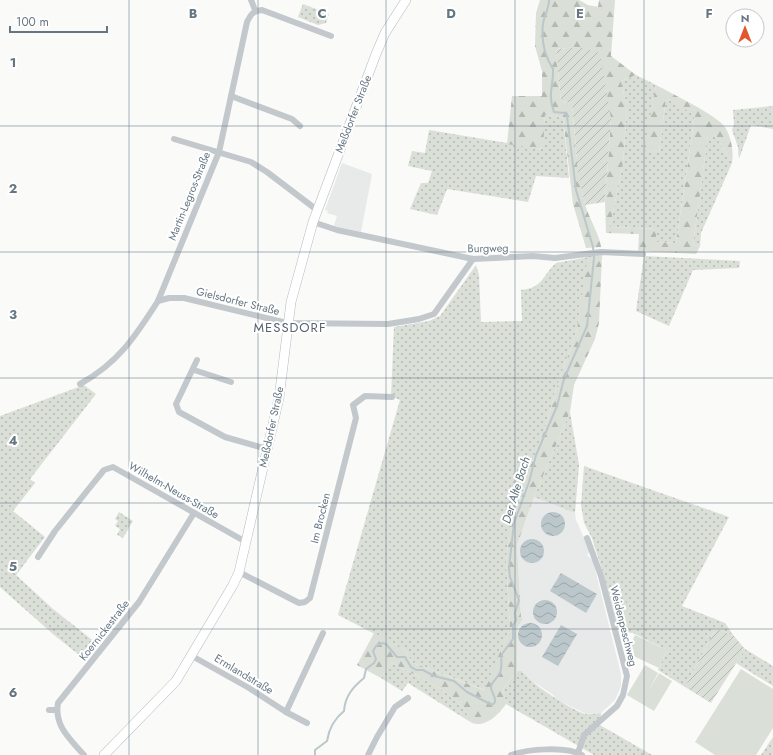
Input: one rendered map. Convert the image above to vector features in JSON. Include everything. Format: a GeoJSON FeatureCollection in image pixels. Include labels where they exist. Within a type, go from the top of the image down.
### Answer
{"type":"FeatureCollection","features":[{"type":"Feature","properties":{"kind":"street"},"geometry":{"type":"LineString","coordinates":[[250,0],[255,10],[262,10],[331,36]]}},
{"type":"Feature","properties":{"kind":"street","name":"Meßdorfer Straße"},"geometry":{"type":"LineString","coordinates":[[104,755],[176,681],[192,656],[239,572],[279,398],[287,323],[313,222],[376,54],[385,33],[406,0]]}},
{"type":"Feature","properties":{"kind":"street","name":"Martin-Legros-Straße"},"geometry":{"type":"LineString","coordinates":[[158,301],[218,152],[248,22],[251,14],[255,10]]}},
{"type":"Feature","properties":{"kind":"street"},"geometry":{"type":"LineString","coordinates":[[231,96],[292,119],[300,126]]}},
{"type":"Feature","properties":{"kind":"street"},"geometry":{"type":"LineString","coordinates":[[174,139],[251,162],[268,172],[317,210]]}},
{"type":"Feature","properties":{"kind":"street","name":"Burgweg"},"geometry":{"type":"LineString","coordinates":[[313,222],[337,230],[473,259],[533,256],[555,258],[601,252],[643,254]]}},
{"type":"Feature","properties":{"kind":"street","name":"Gielsdorfer Straße"},"geometry":{"type":"LineString","coordinates":[[158,301],[169,298],[184,298],[287,323],[388,324],[428,317],[434,314],[473,259]]}},
{"type":"Feature","properties":{"kind":"street"},"geometry":{"type":"LineString","coordinates":[[80,384],[108,366],[138,333],[158,301]]}},
{"type":"Feature","properties":{"kind":"street"},"geometry":{"type":"LineString","coordinates":[[197,360],[194,370],[176,404],[179,412],[226,437],[267,449]]}},
{"type":"Feature","properties":{"kind":"street"},"geometry":{"type":"LineString","coordinates":[[194,370],[230,382]]}},
{"type":"Feature","properties":{"kind":"street","name":"Im Brocken"},"geometry":{"type":"LineString","coordinates":[[239,572],[299,603],[305,602],[310,598],[356,418],[353,405],[365,396],[392,397]]}},
{"type":"Feature","properties":{"kind":"street","name":"Wilhelm-Neuss-Straße"},"geometry":{"type":"LineString","coordinates":[[38,557],[64,521],[109,467],[113,467],[246,542]]}},
{"type":"Feature","properties":{"kind":"street","name":"Koernickestraße"},"geometry":{"type":"LineString","coordinates":[[57,710],[58,703],[63,695],[117,632],[144,594],[194,513]]}},
{"type":"Feature","properties":{"kind":"street","name":"Weidenpeschweg"},"geometry":{"type":"LineString","coordinates":[[580,754],[584,735],[617,706],[623,696],[627,676],[601,576],[587,538]]}},
{"type":"Feature","properties":{"kind":"street"},"geometry":{"type":"LineString","coordinates":[[286,712],[323,633]]}},
{"type":"Feature","properties":{"kind":"street","name":"Ermlandstraße"},"geometry":{"type":"LineString","coordinates":[[192,656],[307,723]]}},
{"type":"Feature","properties":{"kind":"street"},"geometry":{"type":"LineString","coordinates":[[368,755],[377,737],[396,708],[408,698]]}},
{"type":"Feature","properties":{"kind":"street"},"geometry":{"type":"LineString","coordinates":[[49,710],[57,710],[58,722],[63,731],[84,755]]}},
{"type":"Feature","properties":{"kind":"street"},"geometry":{"type":"LineString","coordinates":[[511,755],[538,750],[580,754]]}},
{"type":"Feature","properties":{"kind":"shaded area"},"geometry":{"type":"Polygon","coordinates":[[[342,163],[372,174],[361,232],[334,226],[337,216],[327,213],[328,211],[325,210],[342,163]]]}},
{"type":"Feature","properties":{"kind":"shaded area"},"geometry":{"type":"Polygon","coordinates":[[[534,497],[575,513],[576,520],[590,551],[587,555],[593,561],[621,674],[621,686],[615,700],[601,713],[586,714],[558,700],[552,694],[526,677],[522,671],[517,671],[517,628],[523,619],[521,617],[517,545],[534,497]]]}},
{"type":"Feature","properties":{"kind":"green space"},"geometry":{"type":"Polygon","coordinates":[[[540,0],[579,0],[588,5],[598,7],[599,0],[615,0],[611,56],[636,75],[621,81],[627,108],[623,163],[610,227],[656,229],[656,242],[676,243],[695,115],[666,98],[659,152],[644,150],[656,85],[704,111],[721,122],[725,127],[732,144],[732,163],[715,135],[708,135],[693,245],[700,246],[696,254],[638,251],[639,234],[606,233],[605,202],[611,118],[579,47],[556,49],[561,102],[572,103],[576,154],[582,192],[601,247],[586,248],[573,204],[563,118],[545,114],[543,149],[507,144],[512,96],[542,96],[542,71],[535,46],[536,13],[540,0]]]}},
{"type":"Feature","properties":{"kind":"green space"},"geometry":{"type":"Polygon","coordinates":[[[303,4],[329,14],[326,23],[318,25],[298,17],[303,4]]]}},
{"type":"Feature","properties":{"kind":"green space"},"geometry":{"type":"Polygon","coordinates":[[[579,47],[600,53],[611,118],[605,202],[585,205],[578,174],[572,103],[561,102],[556,49],[579,47]]]}},
{"type":"Feature","properties":{"kind":"green space"},"geometry":{"type":"Polygon","coordinates":[[[636,75],[656,85],[645,150],[659,152],[666,98],[695,114],[676,243],[656,242],[656,229],[610,227],[623,163],[627,108],[621,81],[636,75]]]}},
{"type":"Feature","properties":{"kind":"green space"},"geometry":{"type":"Polygon","coordinates":[[[773,106],[773,129],[751,125],[739,159],[738,147],[732,130],[734,125],[733,110],[773,106]]]}},
{"type":"Feature","properties":{"kind":"green space"},"geometry":{"type":"Polygon","coordinates":[[[545,114],[563,118],[569,178],[536,176],[528,202],[447,189],[437,215],[410,209],[421,183],[428,183],[432,171],[408,166],[412,151],[425,153],[429,130],[542,149],[545,114]]]}},
{"type":"Feature","properties":{"kind":"green space"},"geometry":{"type":"Polygon","coordinates":[[[708,134],[715,135],[732,163],[701,233],[700,246],[693,245],[708,134]]]}},
{"type":"Feature","properties":{"kind":"green space"},"geometry":{"type":"Polygon","coordinates":[[[588,255],[602,255],[599,323],[595,339],[574,385],[570,412],[534,497],[517,545],[521,617],[523,619],[517,628],[517,671],[503,689],[506,704],[500,712],[492,719],[482,724],[472,723],[458,702],[448,694],[391,662],[381,678],[357,665],[374,633],[404,649],[413,663],[484,690],[510,629],[506,560],[509,536],[515,511],[525,489],[514,485],[516,475],[530,467],[545,429],[555,392],[577,329],[588,255]]]}},
{"type":"Feature","properties":{"kind":"green space"},"geometry":{"type":"Polygon","coordinates":[[[644,256],[740,261],[739,268],[693,270],[669,326],[636,311],[644,256]]]}},
{"type":"Feature","properties":{"kind":"green space"},"geometry":{"type":"Polygon","coordinates":[[[589,257],[577,329],[555,392],[545,429],[530,467],[516,475],[514,485],[525,489],[515,511],[509,536],[506,560],[510,629],[485,690],[413,663],[404,649],[338,615],[400,400],[391,396],[394,327],[429,321],[440,316],[476,265],[479,275],[481,322],[522,321],[521,290],[534,287],[542,281],[556,263],[589,257]]]}},
{"type":"Feature","properties":{"kind":"green space"},"geometry":{"type":"Polygon","coordinates":[[[84,385],[96,394],[30,479],[35,483],[13,511],[45,537],[16,575],[53,609],[96,643],[83,658],[54,635],[0,587],[0,416],[84,385]]]}},
{"type":"Feature","properties":{"kind":"green space"},"geometry":{"type":"Polygon","coordinates":[[[570,412],[579,465],[575,513],[534,497],[570,412]]]}},
{"type":"Feature","properties":{"kind":"green space"},"geometry":{"type":"Polygon","coordinates":[[[584,466],[729,517],[682,606],[725,623],[734,636],[716,628],[685,687],[658,670],[667,650],[633,633],[622,632],[617,627],[592,538],[584,523],[581,505],[584,466]]]}},
{"type":"Feature","properties":{"kind":"green space"},"geometry":{"type":"Polygon","coordinates":[[[119,512],[133,521],[123,538],[117,535],[120,529],[115,526],[118,521],[115,519],[119,512]]]}},
{"type":"Feature","properties":{"kind":"green space"},"geometry":{"type":"Polygon","coordinates":[[[625,598],[630,620],[618,622],[613,601],[625,598]]]}},
{"type":"Feature","properties":{"kind":"green space"},"geometry":{"type":"Polygon","coordinates":[[[716,628],[734,636],[745,649],[711,703],[685,687],[716,628]]]}},
{"type":"Feature","properties":{"kind":"green space"},"geometry":{"type":"Polygon","coordinates":[[[635,635],[667,650],[659,668],[627,653],[635,635]]]}},
{"type":"Feature","properties":{"kind":"green space"},"geometry":{"type":"Polygon","coordinates":[[[745,649],[773,666],[773,686],[736,663],[745,649]]]}},
{"type":"Feature","properties":{"kind":"green space"},"geometry":{"type":"Polygon","coordinates":[[[391,662],[448,694],[458,702],[472,723],[408,683],[402,691],[381,678],[391,662]]]}},
{"type":"Feature","properties":{"kind":"green space"},"geometry":{"type":"Polygon","coordinates":[[[645,665],[658,673],[648,692],[659,673],[672,681],[654,711],[627,695],[645,665]]]}},
{"type":"Feature","properties":{"kind":"green space"},"geometry":{"type":"Polygon","coordinates":[[[741,669],[773,689],[773,728],[756,755],[715,755],[695,742],[741,669]]]}},
{"type":"Feature","properties":{"kind":"green space"},"geometry":{"type":"Polygon","coordinates":[[[517,671],[522,671],[533,682],[561,702],[585,714],[601,713],[600,725],[652,755],[594,755],[506,704],[503,689],[517,671]]]}},
{"type":"Feature","properties":{"kind":"green space"},"geometry":{"type":"Polygon","coordinates":[[[773,737],[773,755],[761,755],[773,737]]]}},
{"type":"Feature","properties":{"kind":"water"},"geometry":{"type":"Polygon","coordinates":[[[553,512],[562,515],[565,524],[562,533],[553,536],[544,533],[541,524],[544,515],[553,512]]]}},
{"type":"Feature","properties":{"kind":"water"},"geometry":{"type":"Polygon","coordinates":[[[532,539],[537,540],[543,546],[543,556],[537,562],[532,563],[527,562],[521,556],[520,551],[521,546],[527,540],[532,539]]]}},
{"type":"Feature","properties":{"kind":"water"},"geometry":{"type":"Polygon","coordinates":[[[561,573],[597,594],[586,613],[550,591],[561,573]]]}},
{"type":"Feature","properties":{"kind":"water"},"geometry":{"type":"Polygon","coordinates":[[[545,600],[553,604],[557,612],[553,620],[545,624],[537,620],[533,612],[537,604],[545,600]]]}},
{"type":"Feature","properties":{"kind":"water"},"geometry":{"type":"Polygon","coordinates":[[[530,623],[535,624],[541,630],[541,640],[535,646],[530,647],[525,646],[519,640],[518,635],[519,630],[525,624],[530,623]]]}},
{"type":"Feature","properties":{"kind":"water"},"geometry":{"type":"Polygon","coordinates":[[[561,625],[577,634],[558,666],[542,657],[561,625]]]}},
{"type":"Feature","properties":{"kind":"waterway","name":"Der Alte Bach"},"geometry":{"type":"LineString","coordinates":[[315,755],[315,750],[327,741],[332,724],[344,711],[350,692],[364,678],[366,669],[374,663],[376,659],[373,651],[376,646],[382,643],[386,644],[397,657],[405,657],[411,667],[416,670],[423,670],[434,676],[454,681],[467,692],[492,705],[495,702],[491,685],[500,673],[502,654],[513,639],[513,626],[516,620],[515,613],[519,600],[510,577],[509,568],[514,523],[529,482],[536,455],[557,406],[564,379],[587,326],[594,258],[593,247],[576,190],[567,116],[565,113],[554,112],[551,100],[553,69],[545,53],[542,36],[544,18],[549,0]]}},
{"type":"Feature","properties":{"kind":"district","name":"MESSDORF"},"geometry":{"type":"Point","coordinates":[290,327]}}]}
